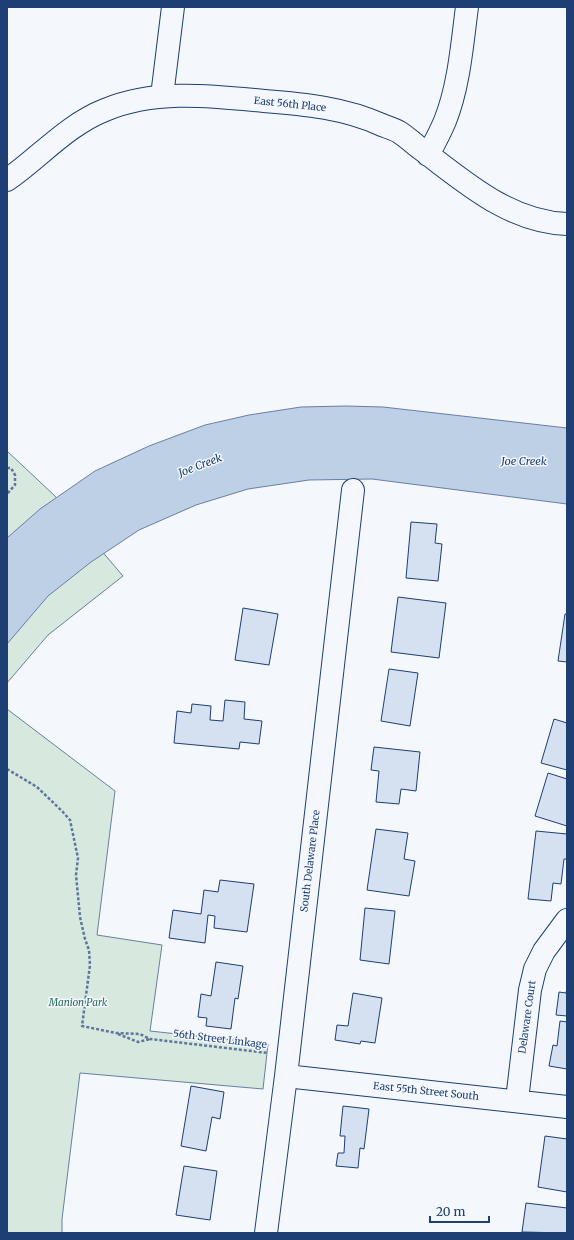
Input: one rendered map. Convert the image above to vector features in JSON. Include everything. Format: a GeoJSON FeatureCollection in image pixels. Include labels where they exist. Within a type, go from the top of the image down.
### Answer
{"type":"FeatureCollection","features":[{"type":"Feature","properties":{"kind":"street"},"geometry":{"type":"LineString","coordinates":[[162,96],[173,7]]}},
{"type":"Feature","properties":{"kind":"street"},"geometry":{"type":"LineString","coordinates":[[428,155],[445,121],[452,97],[459,66],[467,7]]}},
{"type":"Feature","properties":{"kind":"street","name":"East 56th Place"},"geometry":{"type":"LineString","coordinates":[[7,180],[80,122],[106,109],[134,101],[162,96],[196,95],[303,104],[337,110],[369,119],[398,132],[474,190],[500,205],[542,222],[567,224]]}},
{"type":"Feature","properties":{"kind":"street","name":"South Delaware Place"},"geometry":{"type":"LineString","coordinates":[[266,1233],[287,1066],[353,490]]}},
{"type":"Feature","properties":{"kind":"street","name":"Delaware Court"},"geometry":{"type":"LineString","coordinates":[[517,1100],[530,990],[535,969],[544,951],[567,920]]}},
{"type":"Feature","properties":{"kind":"street","name":"East 55th Street South"},"geometry":{"type":"LineString","coordinates":[[287,1066],[567,1106]]}},
{"type":"Feature","properties":{"kind":"path"},"geometry":{"type":"LineString","coordinates":[[7,468],[11,468],[15,475],[15,485],[7,494]]}},
{"type":"Feature","properties":{"kind":"path","name":"56th Street Linkage"},"geometry":{"type":"LineString","coordinates":[[7,769],[37,787],[70,820],[78,858],[76,875],[80,917],[89,950],[90,965],[82,1026],[116,1033],[140,1034],[150,1039],[287,1066]]}},
{"type":"Feature","properties":{"kind":"path","name":"56th Street Linkage"},"geometry":{"type":"LineString","coordinates":[[116,1033],[138,1042],[150,1039]]}},
{"type":"Feature","properties":{"kind":"green space"},"geometry":{"type":"Polygon","coordinates":[[[7,451],[55,496],[123,576],[48,635],[7,683],[7,451]]]}},
{"type":"Feature","properties":{"kind":"green space","name":"Manion Park"},"geometry":{"type":"Polygon","coordinates":[[[7,709],[115,791],[97,935],[162,945],[150,1031],[268,1044],[263,1089],[80,1073],[62,1219],[62,1233],[7,1233],[7,709]]]}},
{"type":"Feature","properties":{"kind":"water","name":"Joe Creek"},"geometry":{"type":"Polygon","coordinates":[[[301,407],[383,407],[567,428],[567,504],[372,479],[309,480],[248,489],[196,505],[139,530],[91,562],[48,596],[7,644],[7,538],[40,509],[95,471],[149,446],[205,425],[249,415],[301,407]]]}},
{"type":"Feature","properties":{"kind":"building"},"geometry":{"type":"Polygon","coordinates":[[[411,522],[437,524],[435,543],[442,544],[438,581],[406,578],[411,522]]]}},
{"type":"Feature","properties":{"kind":"building"},"geometry":{"type":"Polygon","coordinates":[[[398,597],[446,603],[439,658],[391,652],[398,597]]]}},
{"type":"Feature","properties":{"kind":"building"},"geometry":{"type":"Polygon","coordinates":[[[243,608],[278,614],[269,665],[235,660],[243,608]]]}},
{"type":"Feature","properties":{"kind":"building"},"geometry":{"type":"Polygon","coordinates":[[[565,614],[567,614],[567,662],[558,661],[565,614]]]}},
{"type":"Feature","properties":{"kind":"building"},"geometry":{"type":"Polygon","coordinates":[[[389,669],[418,673],[410,726],[381,721],[389,669]]]}},
{"type":"Feature","properties":{"kind":"building"},"geometry":{"type":"Polygon","coordinates":[[[225,700],[245,702],[244,719],[262,721],[259,744],[240,742],[239,749],[174,743],[177,711],[191,713],[192,704],[211,706],[210,720],[223,721],[225,700]]]}},
{"type":"Feature","properties":{"kind":"building"},"geometry":{"type":"Polygon","coordinates":[[[554,719],[567,723],[567,770],[541,763],[554,719]]]}},
{"type":"Feature","properties":{"kind":"building"},"geometry":{"type":"Polygon","coordinates":[[[374,747],[420,752],[416,791],[401,789],[399,804],[376,802],[379,771],[371,770],[374,747]]]}},
{"type":"Feature","properties":{"kind":"building"},"geometry":{"type":"Polygon","coordinates":[[[548,773],[567,779],[567,826],[535,816],[548,773]]]}},
{"type":"Feature","properties":{"kind":"building"},"geometry":{"type":"Polygon","coordinates":[[[376,829],[408,833],[404,859],[415,861],[409,896],[367,890],[376,829]]]}},
{"type":"Feature","properties":{"kind":"building"},"geometry":{"type":"Polygon","coordinates":[[[536,831],[567,834],[567,859],[564,859],[561,884],[553,883],[551,901],[528,899],[536,831]]]}},
{"type":"Feature","properties":{"kind":"building"},"geometry":{"type":"Polygon","coordinates":[[[220,880],[254,884],[247,932],[214,928],[215,916],[208,915],[205,943],[169,938],[173,910],[201,914],[204,890],[218,892],[220,880]]]}},
{"type":"Feature","properties":{"kind":"building"},"geometry":{"type":"Polygon","coordinates":[[[365,908],[395,911],[389,964],[360,960],[365,908]]]}},
{"type":"Feature","properties":{"kind":"building"},"geometry":{"type":"Polygon","coordinates":[[[216,962],[243,966],[238,999],[235,998],[231,1029],[206,1026],[207,1018],[198,1017],[201,994],[211,996],[216,962]]]}},
{"type":"Feature","properties":{"kind":"building"},"geometry":{"type":"Polygon","coordinates":[[[567,988],[567,1016],[556,1015],[559,992],[566,993],[567,988]]]}},
{"type":"Feature","properties":{"kind":"building"},"geometry":{"type":"Polygon","coordinates":[[[353,993],[382,998],[375,1043],[361,1041],[360,1044],[335,1040],[337,1025],[348,1026],[353,993]]]}},
{"type":"Feature","properties":{"kind":"building"},"geometry":{"type":"Polygon","coordinates":[[[560,1021],[567,1022],[567,1069],[549,1066],[553,1045],[557,1046],[560,1021]]]}},
{"type":"Feature","properties":{"kind":"building"},"geometry":{"type":"Polygon","coordinates":[[[191,1086],[224,1092],[220,1119],[212,1117],[206,1151],[181,1146],[191,1086]]]}},
{"type":"Feature","properties":{"kind":"building"},"geometry":{"type":"Polygon","coordinates":[[[343,1106],[369,1109],[364,1149],[360,1148],[358,1168],[336,1166],[338,1153],[344,1153],[345,1136],[340,1136],[343,1106]]]}},
{"type":"Feature","properties":{"kind":"building"},"geometry":{"type":"Polygon","coordinates":[[[545,1136],[567,1139],[567,1192],[538,1187],[545,1136]]]}},
{"type":"Feature","properties":{"kind":"building"},"geometry":{"type":"Polygon","coordinates":[[[184,1166],[217,1171],[210,1220],[176,1215],[184,1166]]]}},
{"type":"Feature","properties":{"kind":"building"},"geometry":{"type":"Polygon","coordinates":[[[526,1203],[567,1208],[567,1233],[522,1232],[526,1203]]]}}]}
